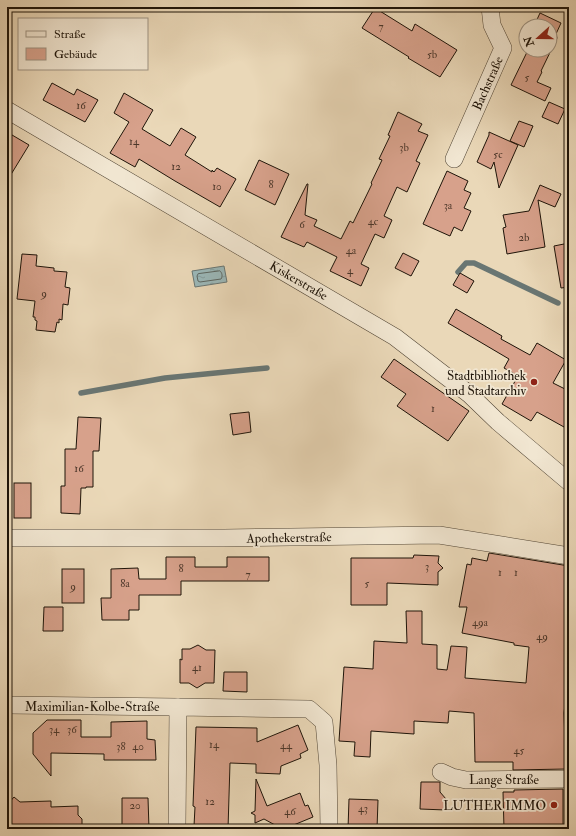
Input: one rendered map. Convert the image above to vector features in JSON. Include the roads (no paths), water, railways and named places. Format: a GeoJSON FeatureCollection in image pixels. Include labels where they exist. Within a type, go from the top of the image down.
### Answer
{"type":"FeatureCollection","features":[{"type":"Feature","properties":{"kind":"street","name":"Bachstraße"},"geometry":{"type":"LineString","coordinates":[[454,159],[503,48],[492,25],[490,7]]}},
{"type":"Feature","properties":{"kind":"street","name":"Kiskerstraße"},"geometry":{"type":"LineString","coordinates":[[7,110],[395,337],[469,394],[498,422],[569,482]]}},
{"type":"Feature","properties":{"kind":"street","name":"Apothekerstraße"},"geometry":{"type":"LineString","coordinates":[[7,538],[224,538],[438,535],[569,556]]}},
{"type":"Feature","properties":{"kind":"street","name":"Maximilian-Kolbe-Straße"},"geometry":{"type":"LineString","coordinates":[[7,705],[309,709],[324,722],[328,765],[329,829]]}},
{"type":"Feature","properties":{"kind":"street","name":"Maximilian-Kolbe-Straße"},"geometry":{"type":"LineString","coordinates":[[177,829],[178,707]]}},
{"type":"Feature","properties":{"kind":"street","name":"Lange Straße"},"geometry":{"type":"LineString","coordinates":[[441,772],[452,777],[466,780],[569,779]]}},
{"type":"Feature","properties":{"kind":"water"},"geometry":{"type":"Polygon","coordinates":[[[224,266],[227,282],[195,287],[192,271],[224,266]]]}},
{"type":"Feature","properties":{"kind":"waterway"},"geometry":{"type":"LineString","coordinates":[[458,272],[466,263],[474,263],[558,303]]}},
{"type":"Feature","properties":{"kind":"waterway"},"geometry":{"type":"LineString","coordinates":[[81,393],[165,378],[267,368]]}},
{"type":"Feature","properties":{"kind":"place","name":"Stadtbibliothek und Stadtarchiv"},"geometry":{"type":"Point","coordinates":[534,382]}},
{"type":"Feature","properties":{"kind":"place","name":"LUTHER IMMO"},"geometry":{"type":"Point","coordinates":[554,805]}}]}
